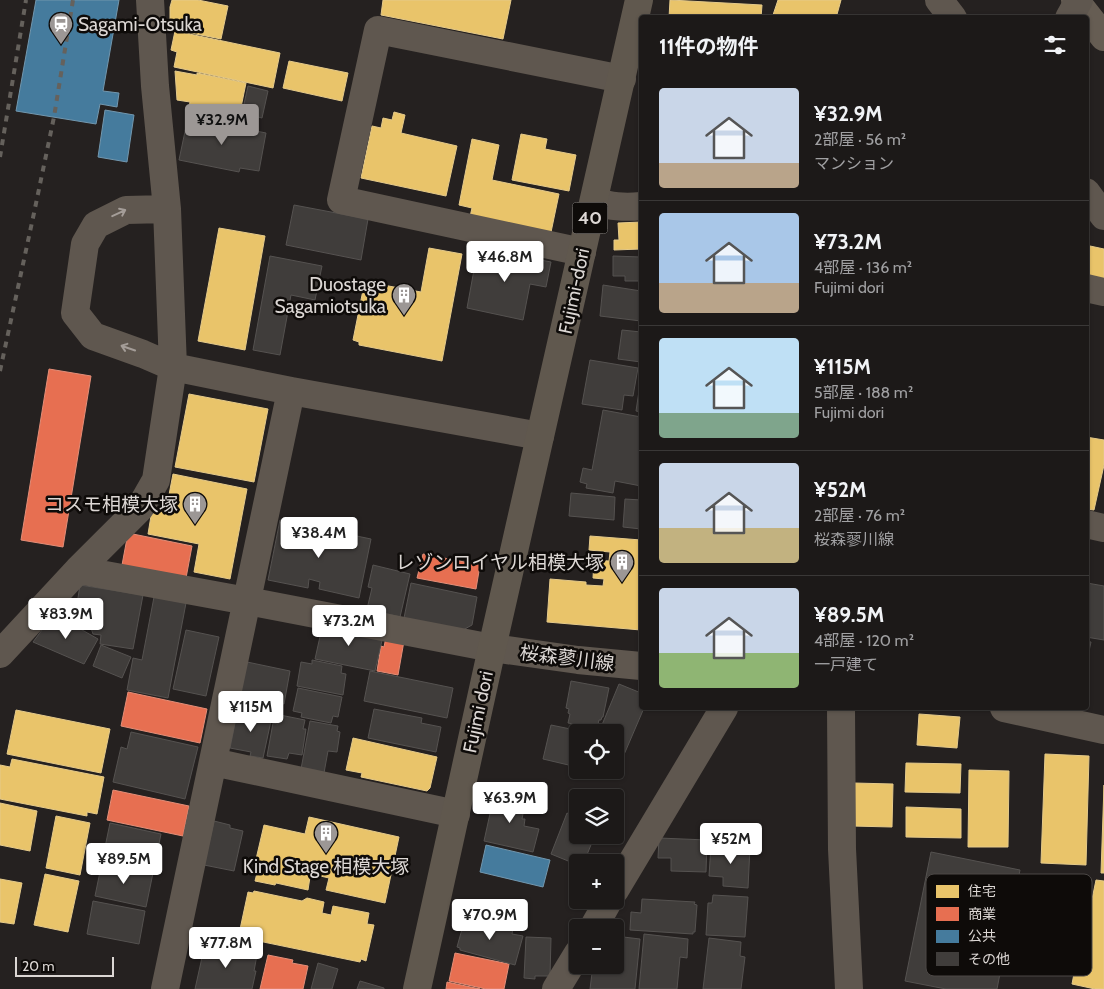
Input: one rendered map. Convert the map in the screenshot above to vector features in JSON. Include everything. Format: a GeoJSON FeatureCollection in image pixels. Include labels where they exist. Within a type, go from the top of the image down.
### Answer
{"type":"FeatureCollection","features":[{"type":"Feature","properties":{"kind":"highway"},"geometry":{"type":"LineString","coordinates":[[1077,0],[1088,15]]}},
{"type":"Feature","properties":{"kind":"highway"},"geometry":{"type":"LineString","coordinates":[[1089,16],[1104,37]]}},
{"type":"Feature","properties":{"kind":"main road","name":"Fujimi-dori"},"geometry":{"type":"LineString","coordinates":[[540,436],[552,391],[640,0]]}},
{"type":"Feature","properties":{"kind":"main road","name":"Fujimi dori"},"geometry":{"type":"LineString","coordinates":[[417,989],[540,436]]}},
{"type":"Feature","properties":{"kind":"street"},"geometry":{"type":"LineString","coordinates":[[0,654],[78,570],[140,508],[156,480],[173,366],[167,209],[155,86],[150,0]]}},
{"type":"Feature","properties":{"kind":"street"},"geometry":{"type":"LineString","coordinates":[[939,0],[951,15]]}},
{"type":"Feature","properties":{"kind":"street"},"geometry":{"type":"LineString","coordinates":[[1070,15],[1077,0]]}},
{"type":"Feature","properties":{"kind":"street"},"geometry":{"type":"LineString","coordinates":[[582,252],[341,200],[378,30],[622,79]]}},
{"type":"Feature","properties":{"kind":"street"},"geometry":{"type":"LineString","coordinates":[[1089,196],[1104,216]]}},
{"type":"Feature","properties":{"kind":"street"},"geometry":{"type":"LineString","coordinates":[[594,202],[616,207],[639,206]]}},
{"type":"Feature","properties":{"kind":"street"},"geometry":{"type":"LineString","coordinates":[[167,209],[126,210],[96,225],[85,244],[75,313],[93,336],[173,366],[540,436]]}},
{"type":"Feature","properties":{"kind":"street"},"geometry":{"type":"LineString","coordinates":[[1089,289],[1104,292]]}},
{"type":"Feature","properties":{"kind":"street"},"geometry":{"type":"LineString","coordinates":[[165,989],[291,390]]}},
{"type":"Feature","properties":{"kind":"street"},"geometry":{"type":"LineString","coordinates":[[1089,525],[1104,528]]}},
{"type":"Feature","properties":{"kind":"street","name":"桜森蓼川線"},"geometry":{"type":"LineString","coordinates":[[78,570],[492,648],[578,660],[639,666]]}},
{"type":"Feature","properties":{"kind":"street"},"geometry":{"type":"LineString","coordinates":[[624,875],[723,710]]}},
{"type":"Feature","properties":{"kind":"street"},"geometry":{"type":"LineString","coordinates":[[841,710],[842,849],[849,989]]}},
{"type":"Feature","properties":{"kind":"street"},"geometry":{"type":"LineString","coordinates":[[1013,710],[1104,730]]}},
{"type":"Feature","properties":{"kind":"street"},"geometry":{"type":"LineString","coordinates":[[213,762],[456,814]]}},
{"type":"Feature","properties":{"kind":"street"},"geometry":{"type":"LineString","coordinates":[[556,989],[569,968]]}},
{"type":"Feature","properties":{"kind":"building: 住宅"},"geometry":{"type":"Polygon","coordinates":[[[172,0],[198,0],[228,6],[221,39],[170,29],[170,7],[172,0]]]}},
{"type":"Feature","properties":{"kind":"building: 住宅"},"geometry":{"type":"Polygon","coordinates":[[[383,0],[511,0],[503,39],[381,15],[383,0]]]}},
{"type":"Feature","properties":{"kind":"building: 住宅"},"geometry":{"type":"Polygon","coordinates":[[[670,0],[762,5],[761,15],[669,15],[670,0]]]}},
{"type":"Feature","properties":{"kind":"building: 住宅"},"geometry":{"type":"Polygon","coordinates":[[[778,0],[841,0],[837,15],[773,15],[778,0]]]}},
{"type":"Feature","properties":{"kind":"building: 住宅"},"geometry":{"type":"Polygon","coordinates":[[[175,31],[280,53],[273,88],[174,67],[177,52],[171,50],[175,31]]]}},
{"type":"Feature","properties":{"kind":"building: 住宅"},"geometry":{"type":"Polygon","coordinates":[[[289,61],[348,73],[342,101],[283,88],[289,61]]]}},
{"type":"Feature","properties":{"kind":"building: 住宅"},"geometry":{"type":"Polygon","coordinates":[[[175,71],[197,75],[197,73],[246,83],[239,117],[189,107],[190,102],[177,100],[175,71]]]}},
{"type":"Feature","properties":{"kind":"building: 住宅"},"geometry":{"type":"Polygon","coordinates":[[[394,112],[405,115],[401,133],[457,146],[446,196],[361,178],[372,126],[381,128],[383,118],[392,120],[394,112]]]}},
{"type":"Feature","properties":{"kind":"building: 住宅"},"geometry":{"type":"Polygon","coordinates":[[[521,134],[547,139],[545,149],[576,155],[569,191],[512,180],[521,134]]]}},
{"type":"Feature","properties":{"kind":"building: 住宅"},"geometry":{"type":"Polygon","coordinates":[[[472,139],[499,145],[492,180],[559,194],[550,237],[469,221],[472,208],[459,205],[472,139]]]}},
{"type":"Feature","properties":{"kind":"building: 住宅"},"geometry":{"type":"Polygon","coordinates":[[[639,222],[639,249],[614,250],[614,240],[619,240],[618,223],[639,222]]]}},
{"type":"Feature","properties":{"kind":"building: 住宅"},"geometry":{"type":"Polygon","coordinates":[[[219,228],[265,236],[245,350],[198,341],[219,228]]]}},
{"type":"Feature","properties":{"kind":"building: 住宅"},"geometry":{"type":"Polygon","coordinates":[[[1090,246],[1104,249],[1104,281],[1089,278],[1090,246]]]}},
{"type":"Feature","properties":{"kind":"building: 住宅","name":"Duostage Sagamiotsuka"},"geometry":{"type":"Polygon","coordinates":[[[429,248],[462,254],[442,361],[359,345],[359,342],[353,340],[363,290],[365,291],[367,282],[421,292],[429,248]]]}},
{"type":"Feature","properties":{"kind":"building: 住宅"},"geometry":{"type":"Polygon","coordinates":[[[189,394],[268,409],[254,482],[175,467],[189,394]]]}},
{"type":"Feature","properties":{"kind":"building: 住宅"},"geometry":{"type":"Polygon","coordinates":[[[1089,438],[1104,440],[1104,465],[1094,510],[1089,509],[1089,438]]]}},
{"type":"Feature","properties":{"kind":"building: 住宅","name":"コスモ相模大塚"},"geometry":{"type":"Polygon","coordinates":[[[173,474],[247,489],[230,579],[194,572],[199,544],[148,534],[151,516],[168,500],[173,474]]]}},
{"type":"Feature","properties":{"kind":"building: 住宅","name":"レゾンロイヤル相模大塚"},"geometry":{"type":"Polygon","coordinates":[[[590,536],[639,540],[639,630],[547,622],[550,579],[586,582],[586,585],[603,586],[604,579],[593,578],[594,560],[609,561],[610,552],[589,550],[590,536]]]}},
{"type":"Feature","properties":{"kind":"building: 住宅"},"geometry":{"type":"Polygon","coordinates":[[[16,710],[110,729],[101,773],[7,754],[16,710]]]}},
{"type":"Feature","properties":{"kind":"building: 住宅"},"geometry":{"type":"Polygon","coordinates":[[[919,714],[960,717],[957,748],[917,745],[919,714]]]}},
{"type":"Feature","properties":{"kind":"building: 住宅"},"geometry":{"type":"Polygon","coordinates":[[[353,738],[437,757],[430,788],[427,791],[361,777],[362,773],[346,770],[353,738]]]}},
{"type":"Feature","properties":{"kind":"building: 住宅"},"geometry":{"type":"Polygon","coordinates":[[[1045,754],[1089,756],[1086,865],[1041,863],[1045,754]]]}},
{"type":"Feature","properties":{"kind":"building: 住宅"},"geometry":{"type":"Polygon","coordinates":[[[12,759],[104,777],[97,814],[87,812],[87,816],[0,799],[0,765],[10,767],[12,759]]]}},
{"type":"Feature","properties":{"kind":"building: 住宅"},"geometry":{"type":"Polygon","coordinates":[[[906,763],[961,764],[960,793],[905,792],[906,763]]]}},
{"type":"Feature","properties":{"kind":"building: 住宅"},"geometry":{"type":"Polygon","coordinates":[[[969,770],[1009,771],[1008,847],[968,847],[969,770]]]}},
{"type":"Feature","properties":{"kind":"building: 住宅"},"geometry":{"type":"Polygon","coordinates":[[[854,783],[893,784],[892,827],[852,826],[854,783]]]}},
{"type":"Feature","properties":{"kind":"building: 住宅"},"geometry":{"type":"Polygon","coordinates":[[[1104,785],[1104,873],[1101,873],[1104,785]]]}},
{"type":"Feature","properties":{"kind":"building: 住宅"},"geometry":{"type":"Polygon","coordinates":[[[0,803],[37,811],[30,851],[0,845],[0,803]]]}},
{"type":"Feature","properties":{"kind":"building: 住宅"},"geometry":{"type":"Polygon","coordinates":[[[906,807],[961,809],[961,838],[906,837],[906,807]]]}},
{"type":"Feature","properties":{"kind":"building: 住宅"},"geometry":{"type":"Polygon","coordinates":[[[56,816],[90,823],[80,875],[46,868],[56,816]]]}},
{"type":"Feature","properties":{"kind":"building: 住宅","name":"Kind Stage 相模大塚"},"geometry":{"type":"Polygon","coordinates":[[[309,817],[399,837],[385,903],[326,890],[329,878],[316,875],[316,878],[310,877],[308,890],[276,883],[275,885],[255,881],[257,873],[253,872],[264,825],[305,834],[309,817]]]}},
{"type":"Feature","properties":{"kind":"building: 住宅"},"geometry":{"type":"Polygon","coordinates":[[[45,874],[79,881],[68,932],[34,925],[45,874]]]}},
{"type":"Feature","properties":{"kind":"building: 住宅"},"geometry":{"type":"Polygon","coordinates":[[[0,879],[22,883],[14,924],[0,922],[0,879]]]}},
{"type":"Feature","properties":{"kind":"building: 住宅"},"geometry":{"type":"Polygon","coordinates":[[[1096,880],[1104,881],[1104,989],[1072,984],[1074,976],[1092,976],[1092,899],[1096,880]]]}},
{"type":"Feature","properties":{"kind":"building: 住宅"},"geometry":{"type":"Polygon","coordinates":[[[254,891],[302,901],[307,898],[324,902],[322,913],[331,915],[333,906],[369,913],[367,924],[374,925],[366,961],[361,959],[360,962],[244,938],[245,935],[239,934],[248,892],[253,893],[254,891]]]}},
{"type":"Feature","properties":{"kind":"building: 商業"},"geometry":{"type":"Polygon","coordinates":[[[49,369],[91,376],[63,547],[21,540],[49,369]]]}},
{"type":"Feature","properties":{"kind":"building: 商業"},"geometry":{"type":"Polygon","coordinates":[[[128,533],[192,546],[186,578],[122,565],[128,533]]]}},
{"type":"Feature","properties":{"kind":"building: 商業"},"geometry":{"type":"Polygon","coordinates":[[[423,554],[480,565],[476,589],[417,578],[423,554]]]}},
{"type":"Feature","properties":{"kind":"building: 商業"},"geometry":{"type":"Polygon","coordinates":[[[386,637],[404,641],[398,675],[377,671],[381,646],[384,647],[386,637]]]}},
{"type":"Feature","properties":{"kind":"building: 商業"},"geometry":{"type":"Polygon","coordinates":[[[128,692],[207,709],[200,743],[121,726],[128,692]]]}},
{"type":"Feature","properties":{"kind":"building: 商業"},"geometry":{"type":"Polygon","coordinates":[[[113,790],[189,806],[183,836],[107,820],[113,790]]]}},
{"type":"Feature","properties":{"kind":"building: 商業"},"geometry":{"type":"Polygon","coordinates":[[[455,953],[509,964],[504,989],[486,989],[449,981],[455,953]]]}},
{"type":"Feature","properties":{"kind":"building: 商業"},"geometry":{"type":"Polygon","coordinates":[[[268,955],[293,960],[292,963],[308,966],[303,989],[260,989],[268,955]]]}},
{"type":"Feature","properties":{"kind":"building: 商業"},"geometry":{"type":"Polygon","coordinates":[[[447,982],[480,989],[446,989],[447,982]]]}},
{"type":"Feature","properties":{"kind":"building: 公共"},"geometry":{"type":"Polygon","coordinates":[[[36,0],[119,0],[103,91],[119,93],[117,107],[100,104],[96,124],[16,111],[36,0]]]}},
{"type":"Feature","properties":{"kind":"building: 公共"},"geometry":{"type":"Polygon","coordinates":[[[105,110],[134,115],[127,162],[98,157],[105,110]]]}},
{"type":"Feature","properties":{"kind":"building: 公共"},"geometry":{"type":"Polygon","coordinates":[[[486,845],[550,860],[543,887],[480,872],[486,845]]]}},
{"type":"Feature","properties":{"kind":"building: その他"},"geometry":{"type":"Polygon","coordinates":[[[248,86],[268,91],[262,118],[242,113],[248,86]]]}},
{"type":"Feature","properties":{"kind":"building: その他"},"geometry":{"type":"Polygon","coordinates":[[[188,117],[266,133],[259,171],[240,168],[239,172],[179,160],[188,117]]]}},
{"type":"Feature","properties":{"kind":"building: その他"},"geometry":{"type":"Polygon","coordinates":[[[294,205],[368,219],[361,260],[286,245],[294,205]]]}},
{"type":"Feature","properties":{"kind":"building: その他"},"geometry":{"type":"Polygon","coordinates":[[[478,248],[551,262],[546,287],[530,284],[523,320],[467,308],[478,248]]]}},
{"type":"Feature","properties":{"kind":"building: その他"},"geometry":{"type":"Polygon","coordinates":[[[270,256],[322,266],[315,300],[291,295],[280,355],[253,350],[270,256]]]}},
{"type":"Feature","properties":{"kind":"building: その他"},"geometry":{"type":"Polygon","coordinates":[[[613,256],[639,257],[639,281],[625,281],[625,276],[613,276],[613,256]]]}},
{"type":"Feature","properties":{"kind":"building: その他"},"geometry":{"type":"Polygon","coordinates":[[[603,285],[639,291],[639,321],[600,316],[603,285]]]}},
{"type":"Feature","properties":{"kind":"building: その他"},"geometry":{"type":"Polygon","coordinates":[[[622,330],[639,332],[639,362],[618,359],[622,330]]]}},
{"type":"Feature","properties":{"kind":"building: その他"},"geometry":{"type":"Polygon","coordinates":[[[590,360],[638,368],[633,396],[624,395],[622,410],[582,404],[590,360]]]}},
{"type":"Feature","properties":{"kind":"building: その他"},"geometry":{"type":"Polygon","coordinates":[[[639,391],[639,412],[636,411],[639,391]]]}},
{"type":"Feature","properties":{"kind":"building: その他"},"geometry":{"type":"Polygon","coordinates":[[[603,410],[639,417],[639,486],[615,481],[613,493],[586,488],[587,484],[580,482],[583,468],[592,470],[603,410]]]}},
{"type":"Feature","properties":{"kind":"building: その他"},"geometry":{"type":"Polygon","coordinates":[[[571,493],[615,497],[614,520],[569,516],[571,493]]]}},
{"type":"Feature","properties":{"kind":"building: その他"},"geometry":{"type":"Polygon","coordinates":[[[625,499],[639,500],[639,529],[623,527],[625,499]]]}},
{"type":"Feature","properties":{"kind":"building: その他"},"geometry":{"type":"Polygon","coordinates":[[[280,520],[371,539],[359,598],[319,589],[320,582],[309,579],[308,588],[268,580],[280,520]]]}},
{"type":"Feature","properties":{"kind":"building: その他"},"geometry":{"type":"Polygon","coordinates":[[[373,565],[410,574],[400,617],[367,609],[372,588],[368,587],[373,565]]]}},
{"type":"Feature","properties":{"kind":"building: その他"},"geometry":{"type":"Polygon","coordinates":[[[411,583],[477,597],[472,625],[463,630],[404,618],[411,583]]]}},
{"type":"Feature","properties":{"kind":"building: その他"},"geometry":{"type":"Polygon","coordinates":[[[1089,583],[1104,586],[1104,640],[1089,638],[1089,583]]]}},
{"type":"Feature","properties":{"kind":"building: その他"},"geometry":{"type":"Polygon","coordinates":[[[80,585],[143,595],[133,649],[100,644],[101,635],[93,634],[89,620],[75,617],[80,585]]]}},
{"type":"Feature","properties":{"kind":"building: その他"},"geometry":{"type":"Polygon","coordinates":[[[154,597],[186,603],[168,698],[127,690],[133,658],[142,660],[154,597]]]}},
{"type":"Feature","properties":{"kind":"building: その他"},"geometry":{"type":"Polygon","coordinates":[[[54,614],[98,639],[84,664],[33,642],[54,614]]]}},
{"type":"Feature","properties":{"kind":"building: その他"},"geometry":{"type":"Polygon","coordinates":[[[323,623],[383,636],[375,671],[315,659],[323,623]]]}},
{"type":"Feature","properties":{"kind":"building: その他"},"geometry":{"type":"Polygon","coordinates":[[[186,630],[219,637],[206,696],[173,689],[186,630]]]}},
{"type":"Feature","properties":{"kind":"building: その他"},"geometry":{"type":"Polygon","coordinates":[[[101,645],[131,657],[122,678],[93,666],[101,645]]]}},
{"type":"Feature","properties":{"kind":"building: その他"},"geometry":{"type":"Polygon","coordinates":[[[312,660],[342,666],[341,673],[346,674],[343,695],[297,686],[301,662],[312,664],[312,660]]]}},
{"type":"Feature","properties":{"kind":"building: その他"},"geometry":{"type":"Polygon","coordinates":[[[247,662],[290,671],[284,704],[240,695],[247,662]]]}},
{"type":"Feature","properties":{"kind":"building: その他"},"geometry":{"type":"Polygon","coordinates":[[[370,671],[453,688],[447,718],[364,701],[370,671]]]}},
{"type":"Feature","properties":{"kind":"building: その他"},"geometry":{"type":"Polygon","coordinates":[[[571,681],[609,688],[603,717],[599,720],[598,724],[568,723],[570,714],[568,713],[569,709],[566,708],[571,681]]]}},
{"type":"Feature","properties":{"kind":"building: その他"},"geometry":{"type":"Polygon","coordinates":[[[619,684],[639,692],[639,710],[643,710],[624,755],[624,724],[602,724],[619,684]]]}},
{"type":"Feature","properties":{"kind":"building: その他"},"geometry":{"type":"Polygon","coordinates":[[[298,688],[342,697],[338,717],[333,716],[331,723],[301,717],[302,713],[293,711],[298,688]]]}},
{"type":"Feature","properties":{"kind":"building: その他"},"geometry":{"type":"Polygon","coordinates":[[[374,709],[422,718],[421,723],[441,727],[436,752],[368,738],[374,709]]]}},
{"type":"Feature","properties":{"kind":"building: その他"},"geometry":{"type":"Polygon","coordinates":[[[251,711],[272,716],[263,758],[250,756],[251,752],[230,748],[237,713],[250,715],[251,711]]]}},
{"type":"Feature","properties":{"kind":"building: その他"},"geometry":{"type":"Polygon","coordinates":[[[280,715],[305,720],[303,729],[306,729],[302,755],[289,753],[287,759],[267,756],[273,723],[278,724],[280,715]]]}},
{"type":"Feature","properties":{"kind":"building: その他"},"geometry":{"type":"Polygon","coordinates":[[[310,721],[338,726],[337,731],[340,732],[337,752],[328,751],[324,773],[301,769],[310,721]]]}},
{"type":"Feature","properties":{"kind":"building: その他"},"geometry":{"type":"Polygon","coordinates":[[[551,725],[569,729],[569,765],[543,759],[551,725]]]}},
{"type":"Feature","properties":{"kind":"building: その他"},"geometry":{"type":"Polygon","coordinates":[[[131,732],[198,747],[185,799],[113,782],[121,747],[127,749],[131,732]]]}},
{"type":"Feature","properties":{"kind":"building: その他"},"geometry":{"type":"Polygon","coordinates":[[[495,791],[526,798],[522,819],[525,819],[524,826],[539,829],[533,852],[484,841],[495,791]]]}},
{"type":"Feature","properties":{"kind":"building: その他"},"geometry":{"type":"Polygon","coordinates":[[[567,813],[569,814],[569,844],[591,844],[587,854],[569,854],[569,861],[551,854],[567,813]]]}},
{"type":"Feature","properties":{"kind":"building: その他"},"geometry":{"type":"Polygon","coordinates":[[[214,821],[243,831],[234,871],[204,865],[214,821]]]}},
{"type":"Feature","properties":{"kind":"building: その他"},"geometry":{"type":"Polygon","coordinates":[[[110,823],[161,834],[154,868],[103,857],[110,823]]]}},
{"type":"Feature","properties":{"kind":"building: その他"},"geometry":{"type":"Polygon","coordinates":[[[659,838],[707,840],[706,872],[671,871],[671,858],[658,858],[659,838]]]}},
{"type":"Feature","properties":{"kind":"building: その他"},"geometry":{"type":"Polygon","coordinates":[[[711,845],[750,847],[748,888],[723,886],[723,877],[709,876],[711,845]]]}},
{"type":"Feature","properties":{"kind":"building: その他"},"geometry":{"type":"Polygon","coordinates":[[[931,852],[1020,870],[1019,874],[927,874],[931,852]]]}},
{"type":"Feature","properties":{"kind":"building: その他"},"geometry":{"type":"Polygon","coordinates":[[[102,862],[153,873],[146,907],[95,896],[102,862]]]}},
{"type":"Feature","properties":{"kind":"building: その他"},"geometry":{"type":"Polygon","coordinates":[[[926,877],[926,976],[1000,976],[997,989],[946,989],[905,981],[926,877]]]}},
{"type":"Feature","properties":{"kind":"building: その他"},"geometry":{"type":"Polygon","coordinates":[[[713,895],[748,897],[745,937],[706,935],[708,903],[712,903],[713,895]]]}},
{"type":"Feature","properties":{"kind":"building: その他"},"geometry":{"type":"Polygon","coordinates":[[[642,899],[695,902],[694,904],[697,905],[695,932],[693,934],[630,930],[631,912],[641,913],[642,899]]]}},
{"type":"Feature","properties":{"kind":"building: その他"},"geometry":{"type":"Polygon","coordinates":[[[93,901],[145,911],[139,944],[87,934],[93,901]]]}},
{"type":"Feature","properties":{"kind":"building: その他"},"geometry":{"type":"Polygon","coordinates":[[[468,918],[513,929],[512,934],[523,936],[515,965],[460,950],[457,947],[464,922],[467,923],[468,918]]]}},
{"type":"Feature","properties":{"kind":"building: その他"},"geometry":{"type":"Polygon","coordinates":[[[644,934],[688,939],[687,958],[680,957],[677,989],[639,989],[644,934]]]}},
{"type":"Feature","properties":{"kind":"building: その他"},"geometry":{"type":"Polygon","coordinates":[[[526,937],[551,938],[550,976],[535,976],[535,979],[524,978],[526,937]]]}},
{"type":"Feature","properties":{"kind":"building: その他"},"geometry":{"type":"Polygon","coordinates":[[[624,937],[640,939],[635,989],[590,989],[592,974],[624,974],[624,937]]]}},
{"type":"Feature","properties":{"kind":"building: その他"},"geometry":{"type":"Polygon","coordinates":[[[709,938],[741,942],[740,956],[745,957],[741,989],[703,989],[709,938]]]}},
{"type":"Feature","properties":{"kind":"building: その他"},"geometry":{"type":"Polygon","coordinates":[[[205,944],[257,955],[252,989],[195,989],[205,944]]]}},
{"type":"Feature","properties":{"kind":"building: その他"},"geometry":{"type":"Polygon","coordinates":[[[318,963],[338,969],[332,989],[311,989],[318,963]]]}},
{"type":"Feature","properties":{"kind":"building: その他"},"geometry":{"type":"Polygon","coordinates":[[[360,981],[384,988],[384,989],[357,989],[360,981]]]}},
{"type":"Feature","properties":{"kind":"railway"},"geometry":{"type":"LineString","coordinates":[[0,157],[26,0]]}},
{"type":"Feature","properties":{"kind":"railway"},"geometry":{"type":"LineString","coordinates":[[0,371],[54,117],[73,0]]}},
{"type":"Feature","properties":{"kind":"place","name":"Sagami-Otsuka"},"geometry":{"type":"Point","coordinates":[61,45]}},
{"type":"Feature","properties":{"kind":"place","name":"Duostage Sagamiotsuka"},"geometry":{"type":"Point","coordinates":[404,316]}},
{"type":"Feature","properties":{"kind":"place","name":"コスモ相模大塚"},"geometry":{"type":"Point","coordinates":[195,525]}},
{"type":"Feature","properties":{"kind":"place","name":"レゾンロイヤル相模大塚"},"geometry":{"type":"Point","coordinates":[622,583]}},
{"type":"Feature","properties":{"kind":"place","name":"Kind Stage 相模大塚"},"geometry":{"type":"Point","coordinates":[326,854]}}]}
